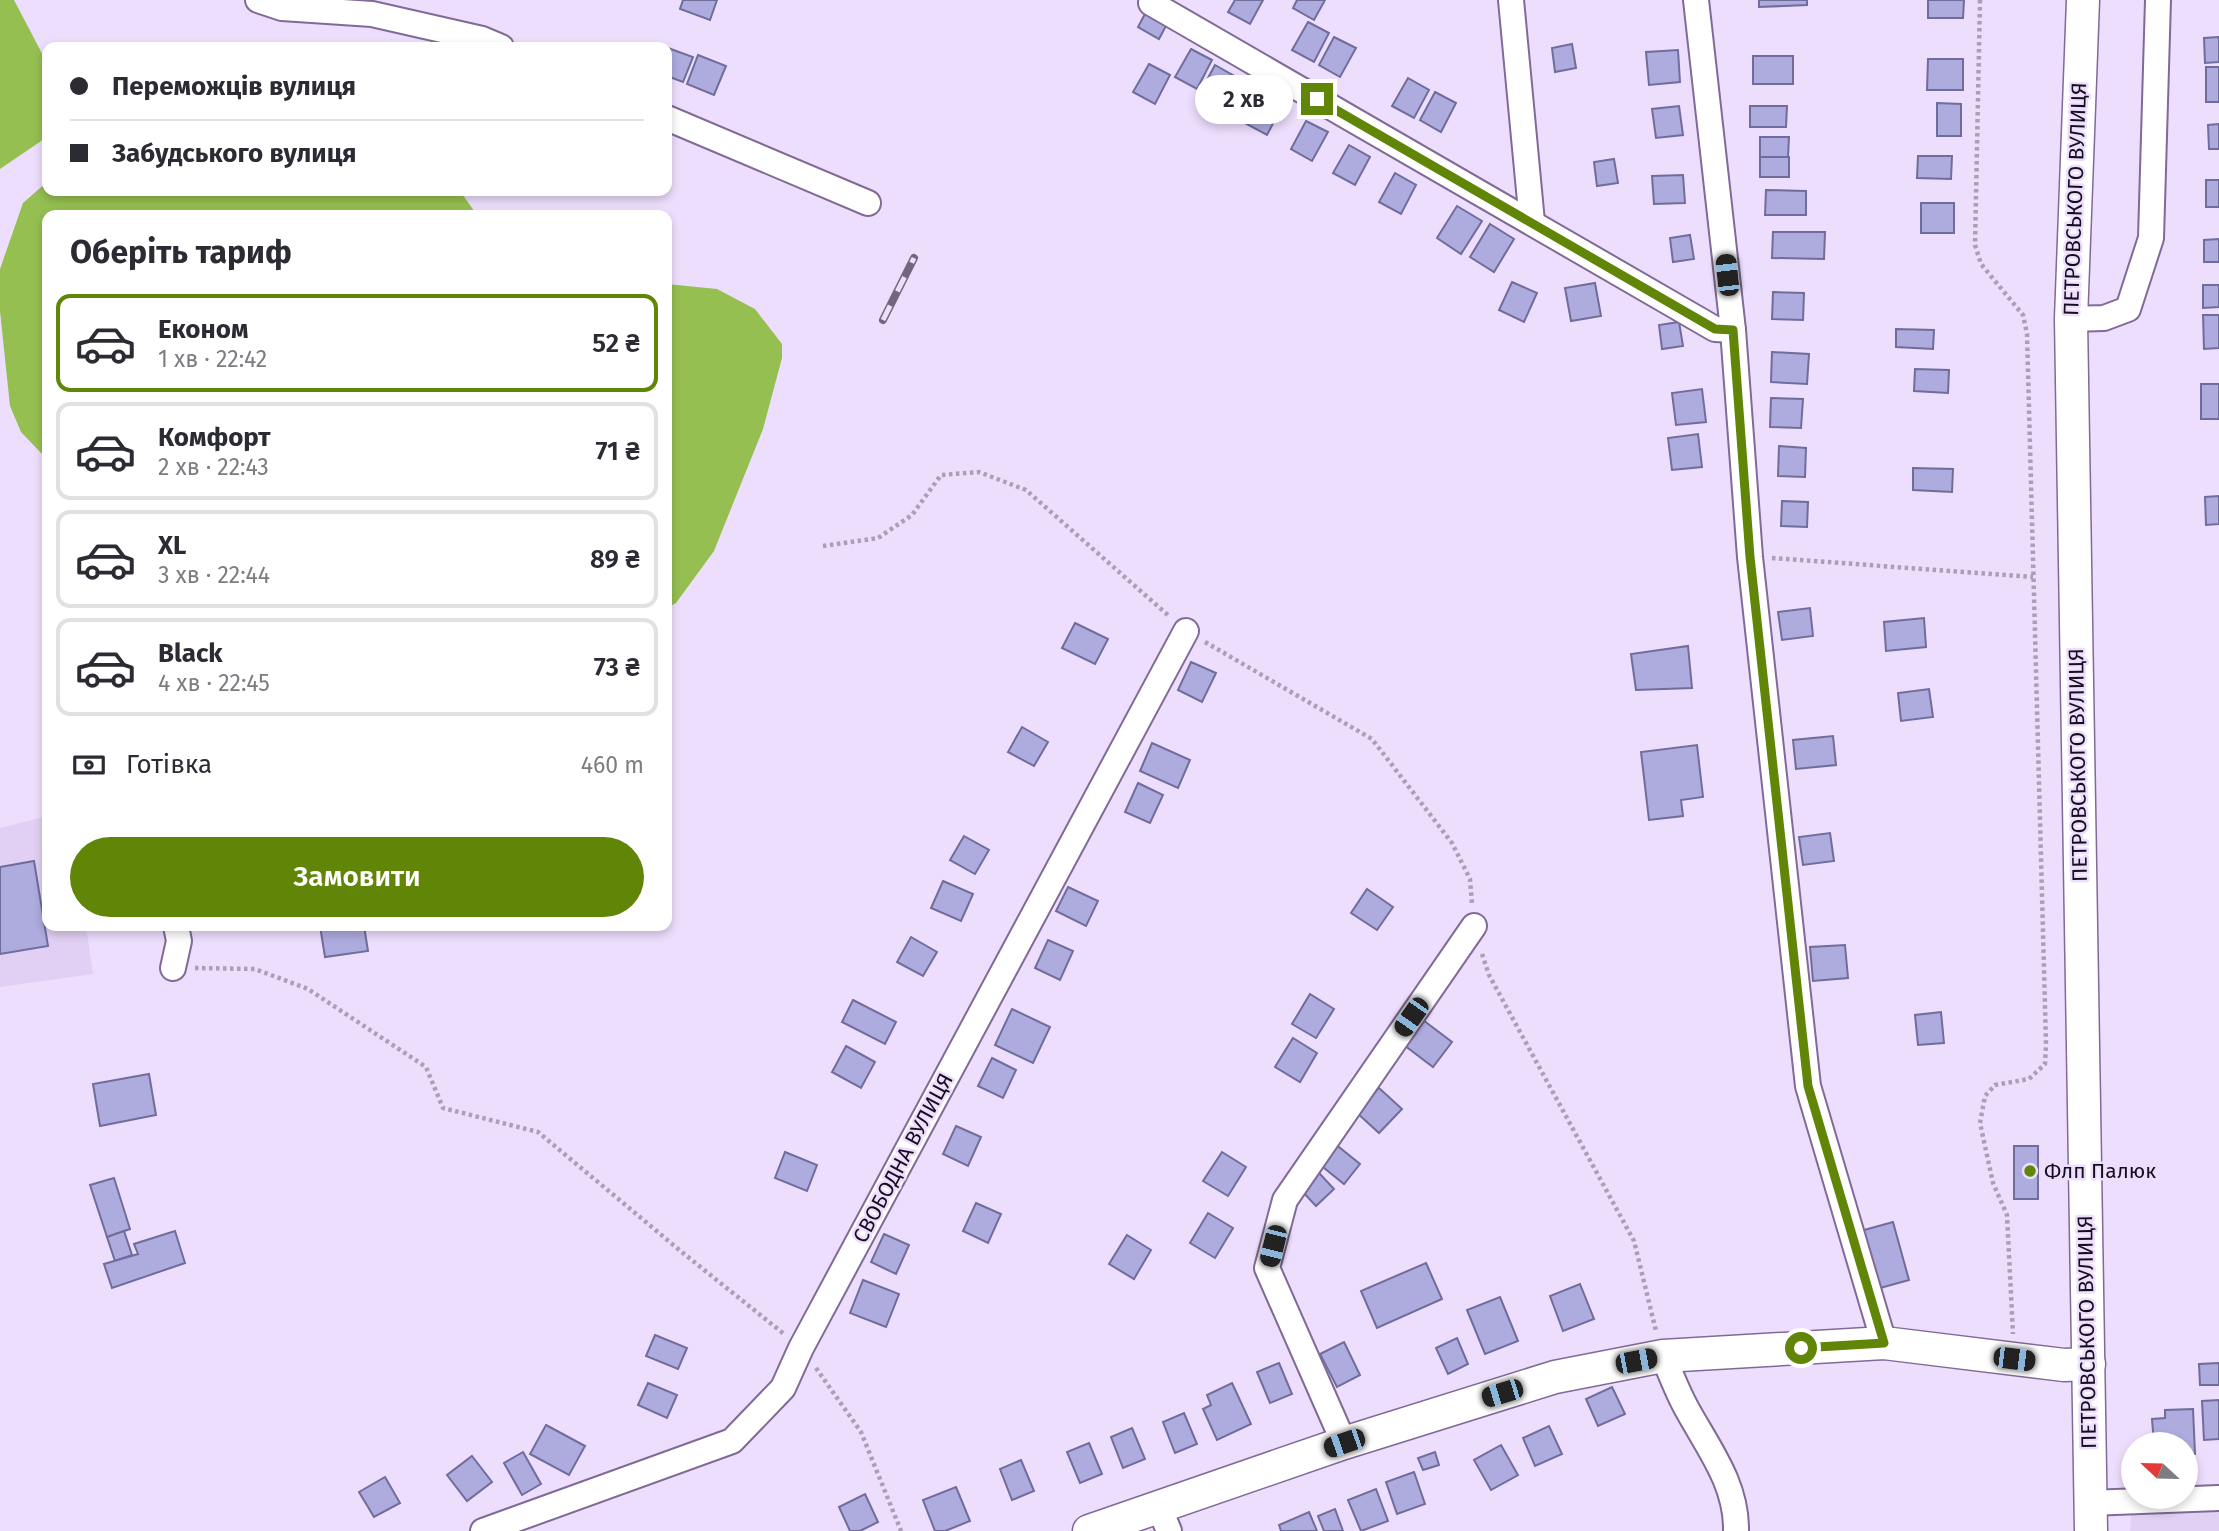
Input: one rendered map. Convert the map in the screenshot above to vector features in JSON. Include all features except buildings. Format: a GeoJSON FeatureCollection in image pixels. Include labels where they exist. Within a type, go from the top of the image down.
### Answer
{"type":"FeatureCollection","features":[{"type":"Feature","properties":{"kind":"main road","name":"ПЕТРОВСЬКОГО ВУЛИЦЯ"},"geometry":{"type":"LineString","coordinates":[[2082,0],[2071,319],[2090,1517]]}},
{"type":"Feature","properties":{"kind":"main road"},"geometry":{"type":"LineString","coordinates":[[1089,1531],[1164,1519],[1344,1443],[1555,1377],[1663,1356],[1884,1343],[2064,1366],[2089,1364]]}},
{"type":"Feature","properties":{"kind":"street"},"geometry":{"type":"LineString","coordinates":[[258,0],[282,8],[372,14],[489,42]]}},
{"type":"Feature","properties":{"kind":"street"},"geometry":{"type":"LineString","coordinates":[[1511,0],[1532,222]]}},
{"type":"Feature","properties":{"kind":"street"},"geometry":{"type":"LineString","coordinates":[[1696,0],[1733,330],[1750,557],[1808,1086],[1884,1343]]}},
{"type":"Feature","properties":{"kind":"street"},"geometry":{"type":"LineString","coordinates":[[2071,319],[2104,318],[2128,309],[2151,238],[2158,0]]}},
{"type":"Feature","properties":{"kind":"street"},"geometry":{"type":"LineString","coordinates":[[1151,3],[1715,329],[1733,330]]}},
{"type":"Feature","properties":{"kind":"street"},"geometry":{"type":"LineString","coordinates":[[672,120],[868,203]]}},
{"type":"Feature","properties":{"kind":"street","name":"СВОБОДНА ВУЛИЦЯ"},"geometry":{"type":"LineString","coordinates":[[483,1531],[732,1441],[783,1388],[1186,631]]}},
{"type":"Feature","properties":{"kind":"street"},"geometry":{"type":"LineString","coordinates":[[1344,1443],[1268,1268],[1284,1200],[1474,926]]}},
{"type":"Feature","properties":{"kind":"street"},"geometry":{"type":"LineString","coordinates":[[173,968],[179,941],[177,931]]}},
{"type":"Feature","properties":{"kind":"street"},"geometry":{"type":"LineString","coordinates":[[1663,1356],[1686,1408],[1724,1473],[1737,1517],[1736,1531]]}},
{"type":"Feature","properties":{"kind":"street"},"geometry":{"type":"LineString","coordinates":[[2090,1517],[2219,1498]]}},
{"type":"Feature","properties":{"kind":"path"},"geometry":{"type":"LineString","coordinates":[[1980,0],[1975,245],[1981,264],[2023,316],[2027,334],[2034,578],[2045,1064],[2029,1079],[1995,1085],[1985,1096],[1980,1123],[1993,1183],[2007,1215],[2014,1359]]}},
{"type":"Feature","properties":{"kind":"path"},"geometry":{"type":"LineString","coordinates":[[1750,557],[2034,578]]}},
{"type":"Feature","properties":{"kind":"path"},"geometry":{"type":"LineString","coordinates":[[1474,926],[1489,975],[1634,1241],[1663,1356]]}},
{"type":"Feature","properties":{"kind":"path"},"geometry":{"type":"LineString","coordinates":[[173,968],[256,969],[308,989],[426,1067],[443,1108],[538,1132],[802,1348],[861,1432],[901,1531]]}},
{"type":"Feature","properties":{"kind":"shaded area"},"geometry":{"type":"Polygon","coordinates":[[[42,817],[42,931],[87,931],[93,974],[0,987],[0,828],[42,817]]]}},
{"type":"Feature","properties":{"kind":"shaded area"},"geometry":{"type":"Polygon","coordinates":[[[2219,1498],[2219,1531],[2130,1531],[2131,1509],[2198,1509],[2198,1499],[2219,1498]]]}},
{"type":"Feature","properties":{"kind":"green space"},"geometry":{"type":"Polygon","coordinates":[[[0,0],[14,0],[42,53],[42,140],[0,169],[0,0]]]}},
{"type":"Feature","properties":{"kind":"green space"},"geometry":{"type":"Polygon","coordinates":[[[42,186],[42,196],[464,196],[473,210],[42,210],[42,453],[21,432],[10,406],[0,311],[0,269],[23,203],[42,186]]]}},
{"type":"Feature","properties":{"kind":"green space"},"geometry":{"type":"Polygon","coordinates":[[[672,284],[717,289],[755,309],[782,344],[782,358],[763,429],[714,551],[672,605],[672,284]]]}},
{"type":"Feature","properties":{"kind":"railway"},"geometry":{"type":"LineString","coordinates":[[883,320],[914,258]]}},
{"type":"Feature","properties":{"kind":"place","name":"Флп Палюк"},"geometry":{"type":"Point","coordinates":[2030,1171]}},
{"type":"Feature","properties":{"kind":"route"},"geometry":{"type":"LineString","coordinates":[[1317,99],[1715,329],[1733,330],[1750,557],[1808,1086],[1884,1343],[1801,1348]]}}]}
